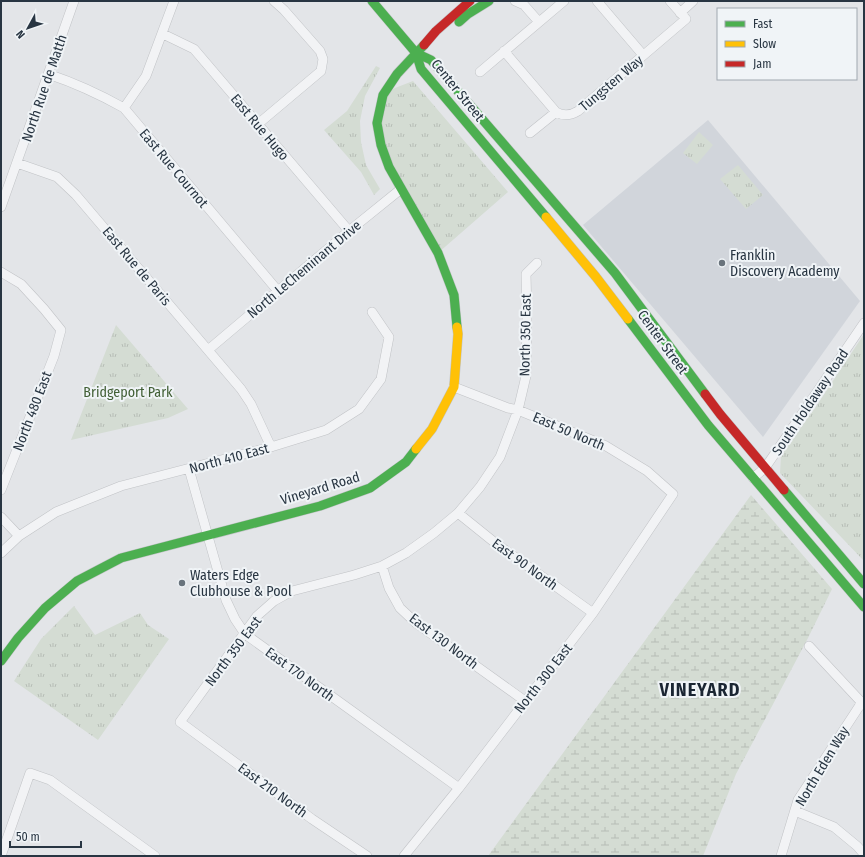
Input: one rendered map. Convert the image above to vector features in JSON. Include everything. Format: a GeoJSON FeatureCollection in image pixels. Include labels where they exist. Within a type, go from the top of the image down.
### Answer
{"type":"FeatureCollection","features":[{"type":"Feature","properties":{"kind":"main road"},"geometry":{"type":"LineString","coordinates":[[372,1],[416,53],[433,46],[468,14],[489,1]]}},
{"type":"Feature","properties":{"kind":"main road","name":"Vineyard Road"},"geometry":{"type":"LineString","coordinates":[[1,661],[18,638],[45,608],[77,581],[121,558],[207,534],[320,506],[370,488],[406,462],[432,429],[454,387],[458,334],[454,295],[438,253],[389,167],[381,145],[377,123],[383,95],[396,74],[436,31],[470,1]]}},
{"type":"Feature","properties":{"kind":"main road","name":"Center Street"},"geometry":{"type":"LineString","coordinates":[[416,53],[431,60],[615,273],[687,372],[720,414],[864,584]]}},
{"type":"Feature","properties":{"kind":"main road","name":"Center Street"},"geometry":{"type":"LineString","coordinates":[[416,53],[421,69],[609,293],[708,425],[864,607]]}},
{"type":"Feature","properties":{"kind":"main road"},"geometry":{"type":"LineString","coordinates":[[609,293],[615,273]]}},
{"type":"Feature","properties":{"kind":"main road"},"geometry":{"type":"LineString","coordinates":[[639,333],[651,334],[678,372],[687,372]]}},
{"type":"Feature","properties":{"kind":"street","name":"North Rue de Matth"},"geometry":{"type":"LineString","coordinates":[[1,207],[74,1]]}},
{"type":"Feature","properties":{"kind":"street"},"geometry":{"type":"LineString","coordinates":[[124,108],[146,76],[163,34],[174,1]]}},
{"type":"Feature","properties":{"kind":"street"},"geometry":{"type":"LineString","coordinates":[[258,124],[321,72],[323,59],[320,51],[284,10],[274,1]]}},
{"type":"Feature","properties":{"kind":"street"},"geometry":{"type":"LineString","coordinates":[[515,1],[524,3],[539,22]]}},
{"type":"Feature","properties":{"kind":"street"},"geometry":{"type":"LineString","coordinates":[[480,72],[564,1]]}},
{"type":"Feature","properties":{"kind":"street"},"geometry":{"type":"LineString","coordinates":[[597,1],[644,55]]}},
{"type":"Feature","properties":{"kind":"street"},"geometry":{"type":"LineString","coordinates":[[670,1],[683,16]]}},
{"type":"Feature","properties":{"kind":"street","name":"Tungsten Way"},"geometry":{"type":"LineString","coordinates":[[556,112],[567,115],[578,111],[644,55],[683,16],[693,1]]}},
{"type":"Feature","properties":{"kind":"street","name":"East Rue Hugo"},"geometry":{"type":"LineString","coordinates":[[163,34],[194,49],[349,231]]}},
{"type":"Feature","properties":{"kind":"street"},"geometry":{"type":"LineString","coordinates":[[504,52],[556,112],[530,133]]}},
{"type":"Feature","properties":{"kind":"street","name":"East Rue Cournot"},"geometry":{"type":"LineString","coordinates":[[48,74],[97,93],[124,108],[278,291]]}},
{"type":"Feature","properties":{"kind":"street","name":"East Rue de Paris"},"geometry":{"type":"LineString","coordinates":[[17,163],[57,177],[76,195],[241,389],[251,404],[271,447]]}},
{"type":"Feature","properties":{"kind":"street","name":"North LeCheminant Drive"},"geometry":{"type":"LineString","coordinates":[[208,350],[401,189]]}},
{"type":"Feature","properties":{"kind":"street","name":"North 350 East"},"geometry":{"type":"LineString","coordinates":[[180,722],[257,616],[274,601],[292,591],[382,566],[406,553],[458,513],[480,487],[500,457],[518,410],[526,376],[526,274],[537,263]]}},
{"type":"Feature","properties":{"kind":"street","name":"North 480 East"},"geometry":{"type":"LineString","coordinates":[[1,272],[20,284],[44,309],[61,330],[54,356],[1,490]]}},
{"type":"Feature","properties":{"kind":"street","name":"North 410 East"},"geometry":{"type":"LineString","coordinates":[[1,553],[19,536],[56,512],[121,486],[271,447],[326,430],[359,409],[381,379],[389,337],[372,312]]}},
{"type":"Feature","properties":{"kind":"street","name":"South Holdaway Road"},"geometry":{"type":"LineString","coordinates":[[753,478],[765,468],[864,323]]}},
{"type":"Feature","properties":{"kind":"street","name":"East 50 North"},"geometry":{"type":"LineString","coordinates":[[454,387],[503,406],[518,410],[606,446],[647,471],[673,494]]}},
{"type":"Feature","properties":{"kind":"street","name":"East 170 North"},"geometry":{"type":"LineString","coordinates":[[189,469],[226,600],[244,634],[459,788]]}},
{"type":"Feature","properties":{"kind":"street","name":"North 300 East"},"geometry":{"type":"LineString","coordinates":[[404,856],[459,788],[593,613],[673,494]]}},
{"type":"Feature","properties":{"kind":"street","name":"East 90 North"},"geometry":{"type":"LineString","coordinates":[[458,513],[494,542],[593,613]]}},
{"type":"Feature","properties":{"kind":"street"},"geometry":{"type":"LineString","coordinates":[[1,517],[19,536]]}},
{"type":"Feature","properties":{"kind":"street","name":"East 130 North"},"geometry":{"type":"LineString","coordinates":[[382,566],[389,588],[400,608],[416,623],[525,701]]}},
{"type":"Feature","properties":{"kind":"street"},"geometry":{"type":"LineString","coordinates":[[809,646],[863,704]]}},
{"type":"Feature","properties":{"kind":"street","name":"North Eden Way"},"geometry":{"type":"LineString","coordinates":[[782,856],[798,800],[863,704]]}},
{"type":"Feature","properties":{"kind":"street","name":"East 210 North"},"geometry":{"type":"LineString","coordinates":[[180,722],[312,819],[367,856]]}},
{"type":"Feature","properties":{"kind":"street"},"geometry":{"type":"LineString","coordinates":[[1,856],[30,774],[50,780],[155,856]]}},
{"type":"Feature","properties":{"kind":"street"},"geometry":{"type":"LineString","coordinates":[[795,811],[834,827],[857,846],[864,854]]}},
{"type":"Feature","properties":{"kind":"shaded area","name":"Franklin Discovery Academy"},"geometry":{"type":"Polygon","coordinates":[[[708,120],[860,301],[763,437],[583,225],[708,120]]]}},
{"type":"Feature","properties":{"kind":"green space"},"geometry":{"type":"Polygon","coordinates":[[[376,66],[380,68],[365,96],[360,121],[361,142],[366,165],[380,189],[374,195],[361,172],[324,130],[347,111],[376,66]]]}},
{"type":"Feature","properties":{"kind":"green space"},"geometry":{"type":"Polygon","coordinates":[[[413,81],[508,192],[438,253],[381,145],[383,95],[395,88],[413,81]]]}},
{"type":"Feature","properties":{"kind":"green space"},"geometry":{"type":"Polygon","coordinates":[[[699,132],[713,145],[697,164],[683,153],[699,132]]]}},
{"type":"Feature","properties":{"kind":"green space"},"geometry":{"type":"Polygon","coordinates":[[[738,165],[763,195],[746,209],[720,179],[738,165]]]}},
{"type":"Feature","properties":{"kind":"green space","name":"Bridgeport Park"},"geometry":{"type":"Polygon","coordinates":[[[116,325],[188,409],[168,418],[71,440],[116,325]]]}},
{"type":"Feature","properties":{"kind":"green space"},"geometry":{"type":"Polygon","coordinates":[[[864,334],[864,561],[780,473],[781,455],[815,408],[864,334]]]}},
{"type":"Feature","properties":{"kind":"green space"},"geometry":{"type":"Polygon","coordinates":[[[751,495],[832,589],[808,638],[736,774],[703,856],[488,856],[751,495]]]}},
{"type":"Feature","properties":{"kind":"green space"},"geometry":{"type":"Polygon","coordinates":[[[74,606],[95,635],[140,613],[148,625],[169,639],[98,740],[14,681],[41,639],[74,606]]]}},
{"type":"Feature","properties":{"kind":"traffic: fast"},"geometry":{"type":"LineString","coordinates":[[372,1],[416,53],[421,69],[546,217]]}},
{"type":"Feature","properties":{"kind":"traffic: fast"},"geometry":{"type":"LineString","coordinates":[[459,22],[468,14],[489,1]]}},
{"type":"Feature","properties":{"kind":"traffic: fast"},"geometry":{"type":"LineString","coordinates":[[424,45],[397,74],[383,95],[377,123],[381,145],[389,167],[438,253],[454,295],[457,327]]}},
{"type":"Feature","properties":{"kind":"traffic: fast"},"geometry":{"type":"LineString","coordinates":[[416,53],[431,60],[615,273],[705,394]]}},
{"type":"Feature","properties":{"kind":"traffic: fast"},"geometry":{"type":"LineString","coordinates":[[628,319],[708,425],[864,607]]}},
{"type":"Feature","properties":{"kind":"traffic: fast"},"geometry":{"type":"LineString","coordinates":[[1,661],[18,638],[45,608],[77,581],[121,558],[320,506],[370,488],[406,462],[416,449]]}},
{"type":"Feature","properties":{"kind":"traffic: fast"},"geometry":{"type":"LineString","coordinates":[[784,490],[864,584]]}},
{"type":"Feature","properties":{"kind":"traffic: slow"},"geometry":{"type":"LineString","coordinates":[[546,217],[596,277],[628,319]]}},
{"type":"Feature","properties":{"kind":"traffic: slow"},"geometry":{"type":"LineString","coordinates":[[416,449],[432,429],[454,387],[458,334],[457,327]]}},
{"type":"Feature","properties":{"kind":"traffic: jam"},"geometry":{"type":"LineString","coordinates":[[424,45],[436,31],[470,1]]}},
{"type":"Feature","properties":{"kind":"traffic: jam"},"geometry":{"type":"LineString","coordinates":[[705,394],[784,490]]}},
{"type":"Feature","properties":{"kind":"place","name":"Franklin Discovery Academy"},"geometry":{"type":"Point","coordinates":[722,263]}},
{"type":"Feature","properties":{"kind":"place","name":"Waters Edge Clubhouse & Pool"},"geometry":{"type":"Point","coordinates":[182,583]}},
{"type":"Feature","properties":{"kind":"district","name":"VINEYARD"},"geometry":{"type":"Point","coordinates":[700,690]}}]}
